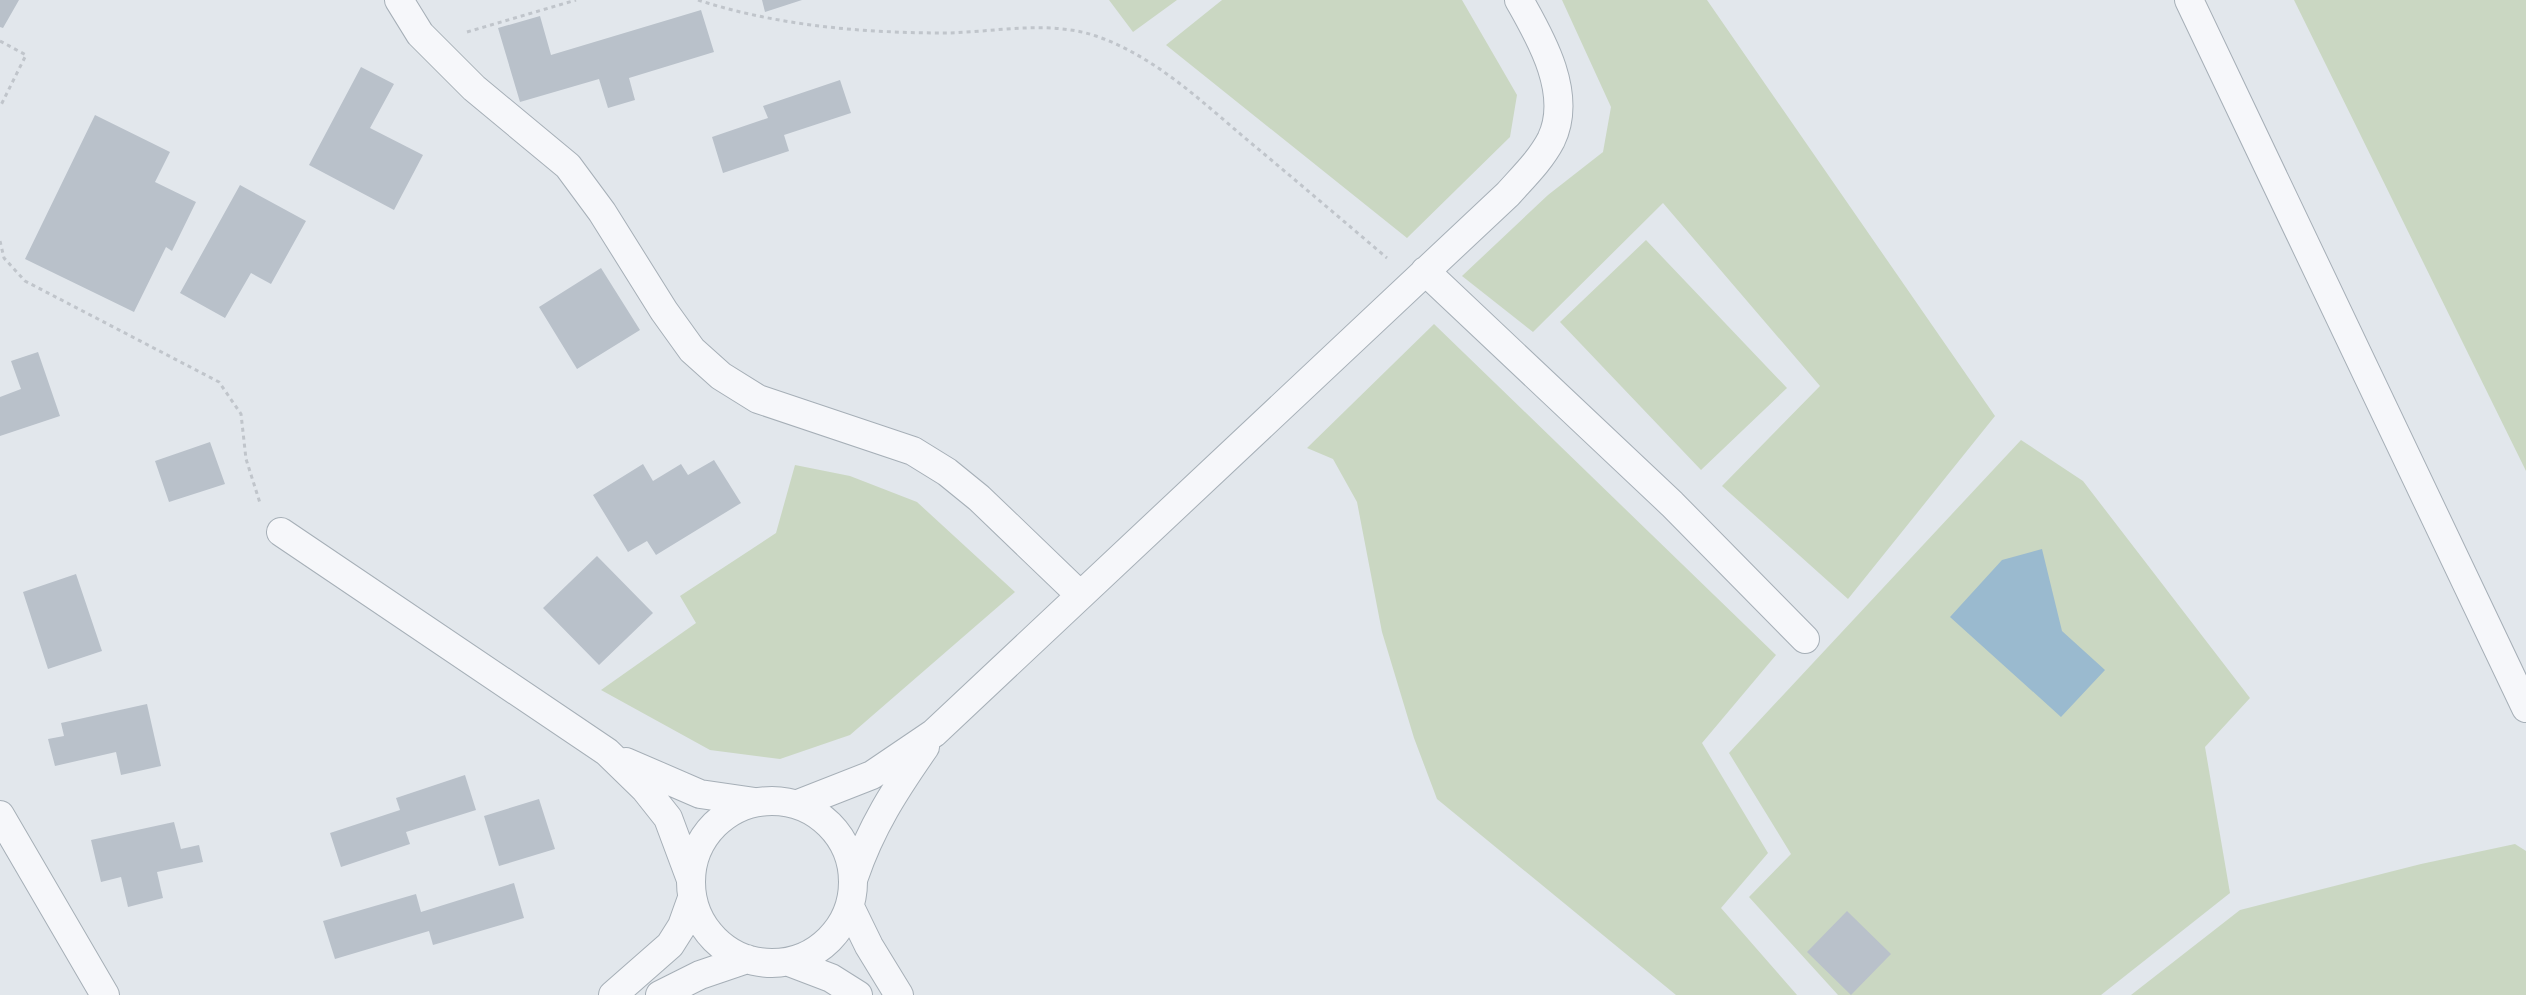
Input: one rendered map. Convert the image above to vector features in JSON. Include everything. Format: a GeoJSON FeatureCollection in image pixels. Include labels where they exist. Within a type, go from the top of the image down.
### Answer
{"type":"FeatureCollection","features":[{"type":"Feature","properties":{"kind":"street"},"geometry":{"type":"LineString","coordinates":[[399,0],[420,34],[474,88],[568,166],[602,212],[664,311],[692,350],[721,376],[758,398],[913,451],[947,472],[979,498],[1080,595]]}},
{"type":"Feature","properties":{"kind":"street"},"geometry":{"type":"LineString","coordinates":[[798,804],[872,775],[934,733],[1508,194],[1538,161],[1552,139],[1560,106],[1554,72],[1519,0]]}},
{"type":"Feature","properties":{"kind":"street"},"geometry":{"type":"LineString","coordinates":[[2189,0],[2526,708]]}},
{"type":"Feature","properties":{"kind":"street"},"geometry":{"type":"LineString","coordinates":[[1420,276],[1672,504],[1805,639]]}},
{"type":"Feature","properties":{"kind":"street"},"geometry":{"type":"LineString","coordinates":[[281,532],[607,752],[663,779],[700,794],[755,802],[776,800],[798,804],[816,812],[837,832],[851,858],[854,877]]}},
{"type":"Feature","properties":{"kind":"street"},"geometry":{"type":"LineString","coordinates":[[607,752],[645,789],[668,818],[699,919],[711,936],[727,950],[746,959],[768,963],[789,962],[809,955],[827,942],[841,926],[850,906],[854,877],[866,842],[888,800],[934,733]]}},
{"type":"Feature","properties":{"kind":"street"},"geometry":{"type":"LineString","coordinates":[[613,995],[670,945],[682,926],[691,888],[694,856],[703,837],[717,821],[735,809],[755,802]]}},
{"type":"Feature","properties":{"kind":"street"},"geometry":{"type":"LineString","coordinates":[[0,815],[105,995]]}},
{"type":"Feature","properties":{"kind":"street"},"geometry":{"type":"LineString","coordinates":[[850,906],[869,946],[898,995]]}},
{"type":"Feature","properties":{"kind":"street"},"geometry":{"type":"LineString","coordinates":[[660,995],[700,975],[746,959]]}},
{"type":"Feature","properties":{"kind":"street"},"geometry":{"type":"LineString","coordinates":[[789,962],[830,978],[858,995]]}},
{"type":"Feature","properties":{"kind":"path"},"geometry":{"type":"LineString","coordinates":[[429,43],[576,0]]}},
{"type":"Feature","properties":{"kind":"path"},"geometry":{"type":"LineString","coordinates":[[698,0],[735,12],[850,29],[908,33],[1057,28],[1096,36],[1167,73],[1420,276]]}},
{"type":"Feature","properties":{"kind":"path"},"geometry":{"type":"LineString","coordinates":[[0,41],[26,55],[0,106]]}},
{"type":"Feature","properties":{"kind":"path"},"geometry":{"type":"LineString","coordinates":[[0,241],[4,258],[25,281],[219,382],[242,414],[246,459],[259,501],[281,532]]}},
{"type":"Feature","properties":{"kind":"green space"},"geometry":{"type":"Polygon","coordinates":[[[1109,0],[1177,0],[1133,32],[1109,0]]]}},
{"type":"Feature","properties":{"kind":"green space"},"geometry":{"type":"Polygon","coordinates":[[[1222,0],[1462,0],[1517,95],[1510,137],[1407,238],[1166,45],[1222,0]]]}},
{"type":"Feature","properties":{"kind":"green space"},"geometry":{"type":"Polygon","coordinates":[[[1562,0],[1707,0],[1995,416],[1848,599],[1722,486],[1820,386],[1663,203],[1533,332],[1462,276],[1548,195],[1603,152],[1611,107],[1562,0]]]}},
{"type":"Feature","properties":{"kind":"green space"},"geometry":{"type":"Polygon","coordinates":[[[2294,0],[2526,0],[2526,471],[2294,0]]]}},
{"type":"Feature","properties":{"kind":"green space"},"geometry":{"type":"Polygon","coordinates":[[[1646,240],[1787,388],[1701,470],[1560,322],[1646,240]]]}},
{"type":"Feature","properties":{"kind":"green space"},"geometry":{"type":"Polygon","coordinates":[[[1434,324],[1776,655],[1702,743],[1768,853],[1721,908],[1797,995],[1676,995],[1437,799],[1414,738],[1382,632],[1357,502],[1333,459],[1307,448],[1434,324]]]}},
{"type":"Feature","properties":{"kind":"green space"},"geometry":{"type":"Polygon","coordinates":[[[2021,440],[2083,481],[2250,698],[2205,747],[2230,893],[2101,995],[1838,995],[1749,897],[1791,854],[1729,753],[2021,440]]]}},
{"type":"Feature","properties":{"kind":"green space"},"geometry":{"type":"Polygon","coordinates":[[[795,465],[850,476],[917,502],[1015,592],[850,735],[780,759],[710,750],[601,690],[696,623],[680,596],[776,533],[795,465]]]}},
{"type":"Feature","properties":{"kind":"green space"},"geometry":{"type":"Polygon","coordinates":[[[2515,844],[2526,851],[2526,995],[2131,995],[2240,910],[2421,864],[2515,844]]]}},
{"type":"Feature","properties":{"kind":"water"},"geometry":{"type":"Polygon","coordinates":[[[2042,549],[2062,631],[2105,670],[2061,717],[1950,617],[2002,560],[2042,549]]]}},
{"type":"Feature","properties":{"kind":"building"},"geometry":{"type":"Polygon","coordinates":[[[0,0],[19,0],[3,28],[0,27],[0,0]]]}},
{"type":"Feature","properties":{"kind":"building"},"geometry":{"type":"Polygon","coordinates":[[[762,0],[802,0],[765,12],[762,0]]]}},
{"type":"Feature","properties":{"kind":"building"},"geometry":{"type":"Polygon","coordinates":[[[701,10],[714,52],[629,78],[635,100],[608,108],[599,79],[520,102],[498,28],[540,16],[551,55],[701,10]]]}},
{"type":"Feature","properties":{"kind":"building"},"geometry":{"type":"Polygon","coordinates":[[[361,67],[394,84],[370,128],[423,155],[394,210],[309,165],[361,67]]]}},
{"type":"Feature","properties":{"kind":"building"},"geometry":{"type":"Polygon","coordinates":[[[840,80],[851,113],[784,135],[789,151],[723,173],[712,137],[768,118],[763,106],[840,80]]]}},
{"type":"Feature","properties":{"kind":"building"},"geometry":{"type":"Polygon","coordinates":[[[95,115],[170,152],[155,182],[196,202],[172,251],[166,247],[134,312],[25,259],[95,115]]]}},
{"type":"Feature","properties":{"kind":"building"},"geometry":{"type":"Polygon","coordinates":[[[240,185],[306,221],[271,284],[251,273],[225,318],[180,293],[240,185]]]}},
{"type":"Feature","properties":{"kind":"building"},"geometry":{"type":"Polygon","coordinates":[[[601,268],[640,330],[577,369],[539,307],[601,268]]]}},
{"type":"Feature","properties":{"kind":"building"},"geometry":{"type":"Polygon","coordinates":[[[38,352],[60,416],[0,436],[0,397],[21,389],[11,361],[38,352]]]}},
{"type":"Feature","properties":{"kind":"building"},"geometry":{"type":"Polygon","coordinates":[[[210,442],[225,484],[169,502],[155,461],[210,442]]]}},
{"type":"Feature","properties":{"kind":"building"},"geometry":{"type":"Polygon","coordinates":[[[714,460],[741,503],[656,555],[647,541],[628,552],[593,495],[643,464],[653,481],[681,464],[688,475],[714,460]]]}},
{"type":"Feature","properties":{"kind":"building"},"geometry":{"type":"Polygon","coordinates":[[[597,556],[653,613],[599,665],[543,608],[597,556]]]}},
{"type":"Feature","properties":{"kind":"building"},"geometry":{"type":"Polygon","coordinates":[[[76,574],[102,651],[48,669],[23,592],[76,574]]]}},
{"type":"Feature","properties":{"kind":"building"},"geometry":{"type":"Polygon","coordinates":[[[147,704],[161,766],[121,775],[116,752],[55,766],[48,739],[64,736],[61,723],[147,704]]]}},
{"type":"Feature","properties":{"kind":"building"},"geometry":{"type":"Polygon","coordinates":[[[465,775],[476,810],[406,832],[410,844],[341,867],[330,833],[400,810],[396,798],[465,775]]]}},
{"type":"Feature","properties":{"kind":"building"},"geometry":{"type":"Polygon","coordinates":[[[539,799],[555,849],[499,866],[484,816],[539,799]]]}},
{"type":"Feature","properties":{"kind":"building"},"geometry":{"type":"Polygon","coordinates":[[[174,822],[181,849],[199,845],[203,862],[157,872],[163,898],[128,907],[121,877],[101,882],[91,840],[174,822]]]}},
{"type":"Feature","properties":{"kind":"building"},"geometry":{"type":"Polygon","coordinates":[[[514,883],[524,918],[433,945],[429,931],[335,959],[323,921],[416,894],[421,912],[514,883]]]}},
{"type":"Feature","properties":{"kind":"building"},"geometry":{"type":"Polygon","coordinates":[[[1847,911],[1891,954],[1851,995],[1807,952],[1847,911]]]}}]}
